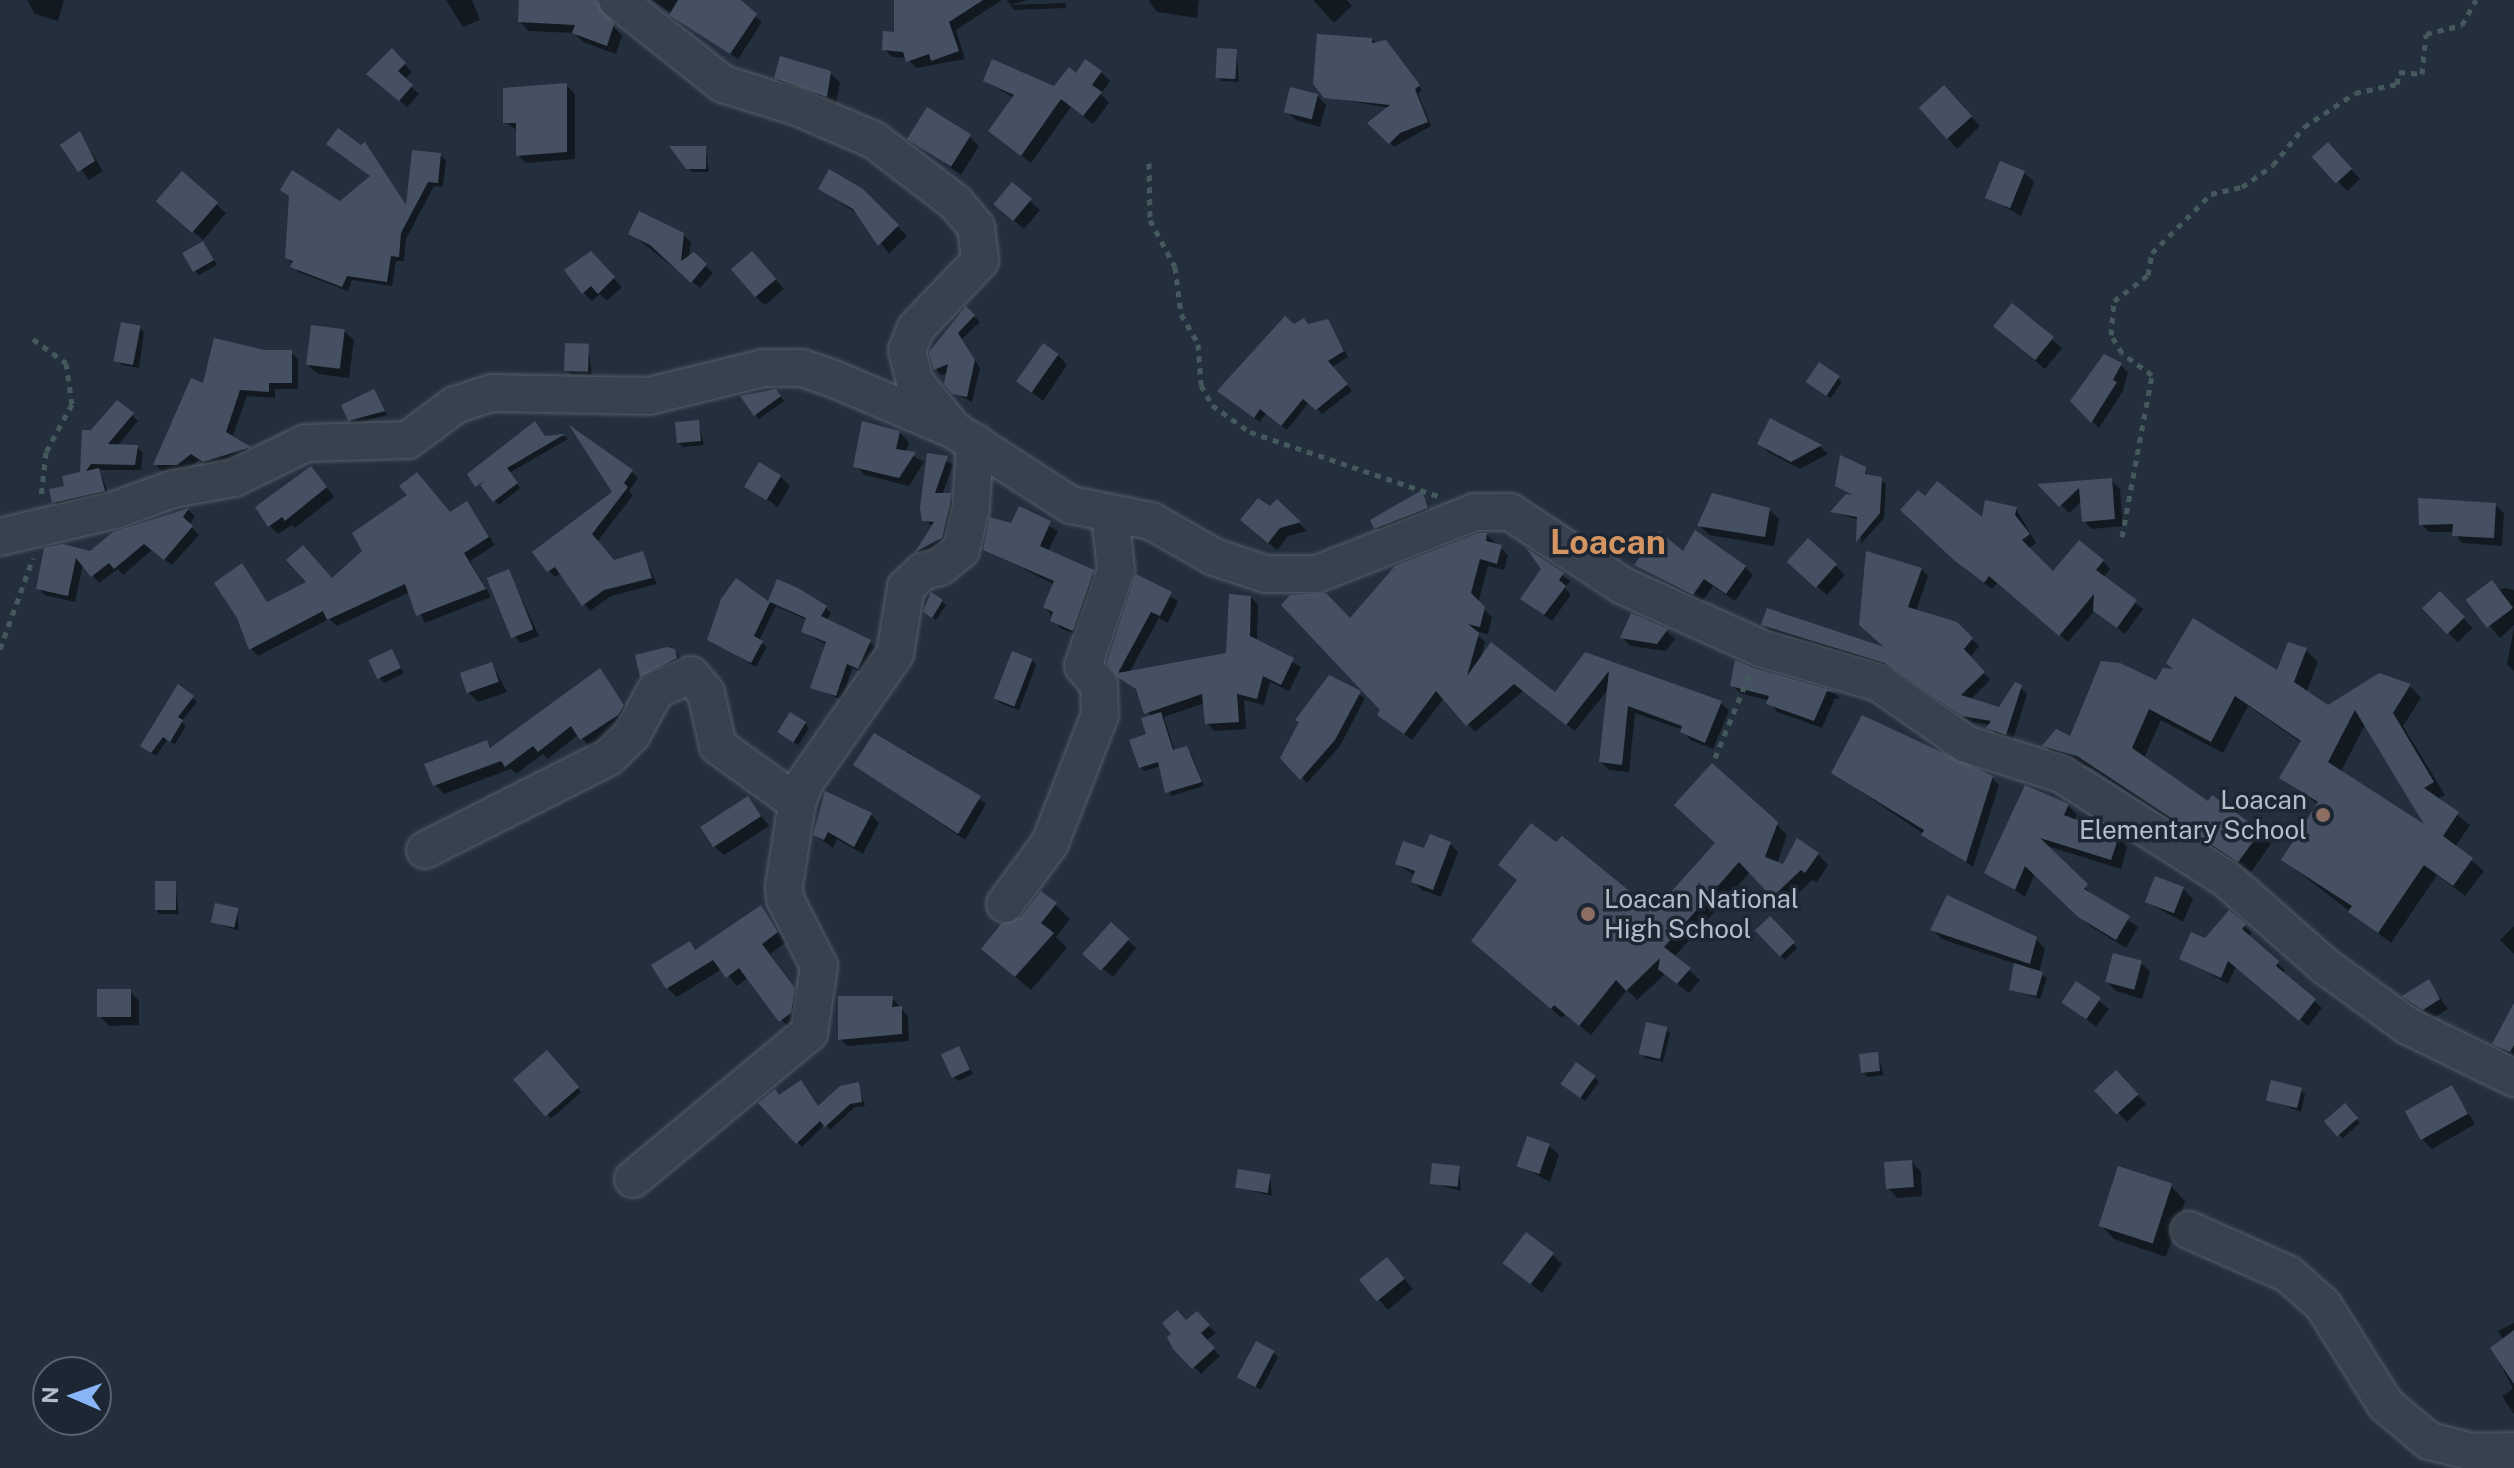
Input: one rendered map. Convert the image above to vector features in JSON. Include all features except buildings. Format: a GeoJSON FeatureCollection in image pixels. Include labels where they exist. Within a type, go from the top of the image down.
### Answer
{"type":"FeatureCollection","features":[{"type":"Feature","properties":{"kind":"street"},"geometry":{"type":"LineString","coordinates":[[617,0],[723,84],[797,107],[874,140],[956,203],[976,227],[980,261],[916,328],[907,350],[915,382],[965,436],[971,508],[961,550],[940,567],[923,571],[906,587],[895,654],[805,782],[797,803],[784,886],[785,899],[819,966],[809,1033],[633,1179]]}},
{"type":"Feature","properties":{"kind":"street"},"geometry":{"type":"LineString","coordinates":[[0,537],[246,474],[306,443],[408,440],[455,405],[492,393],[649,396],[764,368],[802,368],[965,436],[1071,505],[1151,521],[1238,567],[1300,576],[1374,556],[1475,512],[1510,512],[1623,586],[1760,648],[1879,683],[1966,744],[2061,774],[2225,878],[2325,966],[2408,1026],[2514,1078]]}},
{"type":"Feature","properties":{"kind":"street"},"geometry":{"type":"LineString","coordinates":[[1005,904],[1050,843],[1100,715],[1099,685],[1083,666],[1116,570],[1110,515]]}},
{"type":"Feature","properties":{"kind":"street"},"geometry":{"type":"LineString","coordinates":[[425,850],[609,757],[632,734],[656,690],[691,675],[709,701],[718,746],[797,803]]}},
{"type":"Feature","properties":{"kind":"street"},"geometry":{"type":"LineString","coordinates":[[2189,1230],[2288,1274],[2323,1305],[2386,1405],[2429,1441],[2473,1452],[2514,1451]]}},
{"type":"Feature","properties":{"kind":"path"},"geometry":{"type":"LineString","coordinates":[[2122,537],[2152,375],[2122,353],[2111,335],[2114,301],[2148,275],[2152,253],[2211,194],[2242,187],[2273,165],[2304,127],[2355,93],[2397,84],[2399,72],[2422,74],[2426,34],[2462,25],[2476,0]]}},
{"type":"Feature","properties":{"kind":"path"},"geometry":{"type":"LineString","coordinates":[[1149,163],[1150,220],[1175,267],[1181,314],[1198,344],[1201,385],[1212,405],[1250,432],[1475,512]]}},
{"type":"Feature","properties":{"kind":"path"},"geometry":{"type":"LineString","coordinates":[[0,649],[46,525],[46,452],[72,404],[66,363],[33,339]]}},
{"type":"Feature","properties":{"kind":"path"},"geometry":{"type":"LineString","coordinates":[[1715,758],[1760,648]]}},
{"type":"Feature","properties":{"kind":"place","name":"Loacan Elementary School"},"geometry":{"type":"Point","coordinates":[2323,815]}},
{"type":"Feature","properties":{"kind":"place","name":"Loacan National High School"},"geometry":{"type":"Point","coordinates":[1588,914]}},
{"type":"Feature","properties":{"kind":"district","name":"Loacan"},"geometry":{"type":"Point","coordinates":[1608,543]}}]}
